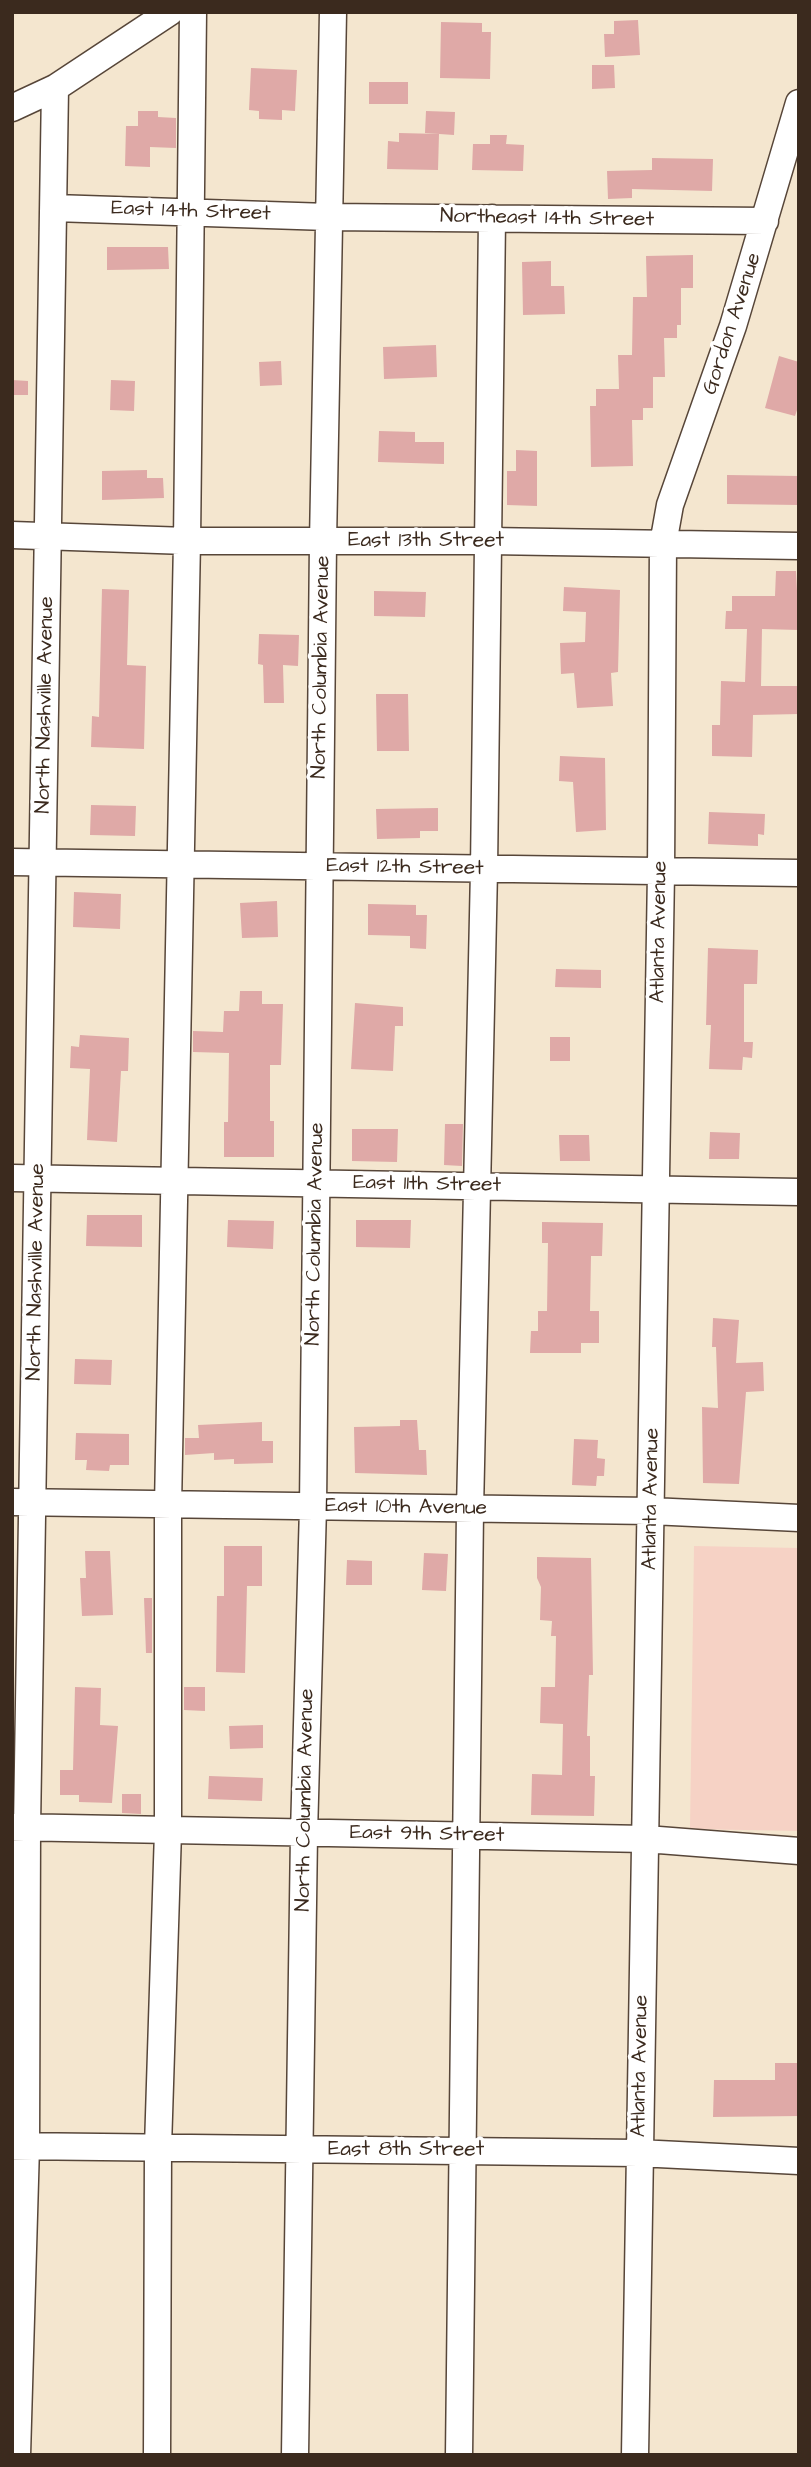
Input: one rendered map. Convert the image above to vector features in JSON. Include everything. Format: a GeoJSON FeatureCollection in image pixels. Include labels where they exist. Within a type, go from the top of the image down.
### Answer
{"type":"FeatureCollection","features":[{"type":"Feature","properties":{"kind":"street"},"geometry":{"type":"LineString","coordinates":[[12,108],[55,88],[170,12]]}},
{"type":"Feature","properties":{"kind":"street"},"geometry":{"type":"LineString","coordinates":[[157,2455],[158,2147],[168,1831],[168,1506],[187,541],[193,12]]}},
{"type":"Feature","properties":{"kind":"street","name":"North Columbia Avenue"},"geometry":{"type":"LineString","coordinates":[[295,2455],[304,1834],[313,1507],[323,542],[333,12]]}},
{"type":"Feature","properties":{"kind":"street","name":"North Nashville Avenue"},"geometry":{"type":"LineString","coordinates":[[17,2455],[25,1178],[44,863],[55,88]]}},
{"type":"Feature","properties":{"kind":"street","name":"Gordon Avenue"},"geometry":{"type":"LineString","coordinates":[[663,544],[670,505],[696,437],[765,221],[799,103]]}},
{"type":"Feature","properties":{"kind":"street","name":"East 14th Street"},"geometry":{"type":"LineString","coordinates":[[54,208],[190,210],[328,218]]}},
{"type":"Feature","properties":{"kind":"street","name":"Northeast 14th Street"},"geometry":{"type":"LineString","coordinates":[[328,218],[765,221]]}},
{"type":"Feature","properties":{"kind":"street"},"geometry":{"type":"LineString","coordinates":[[459,2455],[469,1836],[470,1510],[484,870],[492,218]]}},
{"type":"Feature","properties":{"kind":"street","name":"East 13th Street"},"geometry":{"type":"LineString","coordinates":[[12,535],[187,541],[489,541],[799,546]]}},
{"type":"Feature","properties":{"kind":"street","name":"Atlanta Avenue"},"geometry":{"type":"LineString","coordinates":[[635,2455],[638,2153],[646,1839],[662,873],[663,544]]}},
{"type":"Feature","properties":{"kind":"street","name":"East 12th Street"},"geometry":{"type":"LineString","coordinates":[[12,862],[799,873]]}},
{"type":"Feature","properties":{"kind":"street","name":"East 11th Street"},"geometry":{"type":"LineString","coordinates":[[25,1178],[799,1192]]}},
{"type":"Feature","properties":{"kind":"street","name":"East 10th Avenue"},"geometry":{"type":"LineString","coordinates":[[23,1502],[651,1511],[799,1518]]}},
{"type":"Feature","properties":{"kind":"street","name":"East 9th Street"},"geometry":{"type":"LineString","coordinates":[[19,1827],[646,1839],[799,1852]]}},
{"type":"Feature","properties":{"kind":"street","name":"East 8th Street"},"geometry":{"type":"LineString","coordinates":[[19,2146],[638,2153],[799,2161]]}},
{"type":"Feature","properties":{"kind":"shaded area"},"geometry":{"type":"Polygon","coordinates":[[[694,1546],[799,1548],[799,1831],[690,1829],[694,1546]]]}},
{"type":"Feature","properties":{"kind":"building"},"geometry":{"type":"Polygon","coordinates":[[[638,20],[640,55],[605,57],[604,34],[614,34],[614,21],[638,20]]]}},
{"type":"Feature","properties":{"kind":"building"},"geometry":{"type":"Polygon","coordinates":[[[441,22],[482,23],[482,32],[491,32],[490,79],[440,78],[441,22]]]}},
{"type":"Feature","properties":{"kind":"building"},"geometry":{"type":"Polygon","coordinates":[[[592,65],[614,65],[615,88],[592,89],[592,65]]]}},
{"type":"Feature","properties":{"kind":"building"},"geometry":{"type":"Polygon","coordinates":[[[251,68],[297,70],[295,111],[282,110],[282,120],[259,119],[259,111],[249,110],[251,68]]]}},
{"type":"Feature","properties":{"kind":"building"},"geometry":{"type":"Polygon","coordinates":[[[369,82],[408,82],[408,104],[369,104],[369,82]]]}},
{"type":"Feature","properties":{"kind":"building"},"geometry":{"type":"Polygon","coordinates":[[[138,111],[158,111],[158,117],[176,118],[176,148],[150,147],[150,167],[125,166],[126,126],[138,126],[138,111]]]}},
{"type":"Feature","properties":{"kind":"building"},"geometry":{"type":"Polygon","coordinates":[[[426,111],[455,112],[454,135],[425,133],[426,111]]]}},
{"type":"Feature","properties":{"kind":"building"},"geometry":{"type":"Polygon","coordinates":[[[399,133],[439,134],[438,170],[387,169],[388,141],[399,142],[399,133]]]}},
{"type":"Feature","properties":{"kind":"building"},"geometry":{"type":"Polygon","coordinates":[[[490,135],[507,135],[506,144],[524,145],[523,171],[472,170],[473,144],[490,144],[490,135]]]}},
{"type":"Feature","properties":{"kind":"building"},"geometry":{"type":"Polygon","coordinates":[[[652,158],[713,159],[712,191],[632,189],[632,198],[608,199],[607,171],[652,170],[652,158]]]}},
{"type":"Feature","properties":{"kind":"building"},"geometry":{"type":"Polygon","coordinates":[[[107,247],[168,247],[169,269],[107,270],[107,247]]]}},
{"type":"Feature","properties":{"kind":"building"},"geometry":{"type":"Polygon","coordinates":[[[693,255],[693,288],[681,288],[681,325],[677,325],[677,338],[664,338],[665,377],[653,377],[653,408],[643,408],[643,420],[632,420],[633,466],[591,467],[590,406],[596,406],[596,389],[619,389],[618,355],[632,355],[633,297],[647,297],[646,256],[693,255]]]}},
{"type":"Feature","properties":{"kind":"building"},"geometry":{"type":"Polygon","coordinates":[[[551,261],[551,286],[564,286],[565,314],[523,315],[522,262],[551,261]]]}},
{"type":"Feature","properties":{"kind":"building"},"geometry":{"type":"Polygon","coordinates":[[[436,345],[437,377],[384,379],[383,347],[436,345]]]}},
{"type":"Feature","properties":{"kind":"building"},"geometry":{"type":"Polygon","coordinates":[[[779,356],[799,362],[799,404],[795,416],[765,408],[779,356]]]}},
{"type":"Feature","properties":{"kind":"building"},"geometry":{"type":"Polygon","coordinates":[[[281,361],[282,385],[260,386],[259,362],[281,361]]]}},
{"type":"Feature","properties":{"kind":"building"},"geometry":{"type":"Polygon","coordinates":[[[12,380],[28,381],[28,395],[12,395],[12,380]]]}},
{"type":"Feature","properties":{"kind":"building"},"geometry":{"type":"Polygon","coordinates":[[[111,380],[135,381],[134,411],[110,410],[111,380]]]}},
{"type":"Feature","properties":{"kind":"building"},"geometry":{"type":"Polygon","coordinates":[[[379,431],[415,432],[415,442],[444,442],[444,464],[378,462],[379,431]]]}},
{"type":"Feature","properties":{"kind":"building"},"geometry":{"type":"Polygon","coordinates":[[[516,450],[537,451],[537,506],[507,505],[507,471],[516,471],[516,450]]]}},
{"type":"Feature","properties":{"kind":"building"},"geometry":{"type":"Polygon","coordinates":[[[147,470],[147,478],[163,478],[164,498],[102,500],[102,471],[147,470]]]}},
{"type":"Feature","properties":{"kind":"building"},"geometry":{"type":"Polygon","coordinates":[[[727,475],[799,476],[799,505],[727,504],[727,475]]]}},
{"type":"Feature","properties":{"kind":"building"},"geometry":{"type":"Polygon","coordinates":[[[776,571],[796,571],[799,630],[762,629],[761,686],[799,686],[799,714],[753,715],[752,757],[712,756],[712,725],[720,725],[721,681],[745,682],[747,629],[725,629],[726,611],[732,611],[732,596],[775,596],[776,571]]]}},
{"type":"Feature","properties":{"kind":"building"},"geometry":{"type":"Polygon","coordinates":[[[564,587],[620,590],[618,672],[611,673],[613,706],[577,708],[574,673],[561,674],[560,643],[585,642],[586,612],[563,611],[564,587]]]}},
{"type":"Feature","properties":{"kind":"building"},"geometry":{"type":"Polygon","coordinates":[[[102,589],[129,590],[127,665],[146,666],[144,749],[91,747],[92,716],[99,717],[102,589]]]}},
{"type":"Feature","properties":{"kind":"building"},"geometry":{"type":"Polygon","coordinates":[[[374,591],[426,592],[425,617],[374,616],[374,591]]]}},
{"type":"Feature","properties":{"kind":"building"},"geometry":{"type":"Polygon","coordinates":[[[259,634],[299,635],[298,666],[283,665],[284,703],[264,703],[263,665],[258,664],[259,634]]]}},
{"type":"Feature","properties":{"kind":"building"},"geometry":{"type":"Polygon","coordinates":[[[376,694],[408,694],[409,751],[377,751],[376,694]]]}},
{"type":"Feature","properties":{"kind":"building"},"geometry":{"type":"Polygon","coordinates":[[[560,756],[605,758],[606,830],[576,832],[573,782],[559,781],[560,756]]]}},
{"type":"Feature","properties":{"kind":"building"},"geometry":{"type":"Polygon","coordinates":[[[91,805],[136,806],[135,836],[90,835],[91,805]]]}},
{"type":"Feature","properties":{"kind":"building"},"geometry":{"type":"Polygon","coordinates":[[[438,808],[438,831],[420,831],[420,838],[377,839],[376,809],[438,808]]]}},
{"type":"Feature","properties":{"kind":"building"},"geometry":{"type":"Polygon","coordinates":[[[709,812],[765,814],[764,835],[758,834],[758,846],[708,844],[709,812]]]}},
{"type":"Feature","properties":{"kind":"building"},"geometry":{"type":"Polygon","coordinates":[[[74,892],[121,894],[120,929],[73,927],[74,892]]]}},
{"type":"Feature","properties":{"kind":"building"},"geometry":{"type":"Polygon","coordinates":[[[277,901],[278,937],[242,938],[240,903],[277,901]]]}},
{"type":"Feature","properties":{"kind":"building"},"geometry":{"type":"Polygon","coordinates":[[[368,904],[416,905],[416,915],[427,915],[426,949],[410,948],[410,936],[368,935],[368,904]]]}},
{"type":"Feature","properties":{"kind":"building"},"geometry":{"type":"Polygon","coordinates":[[[708,948],[758,950],[757,984],[744,984],[744,1042],[753,1042],[752,1058],[743,1057],[742,1070],[709,1069],[711,1025],[706,1025],[708,948]]]}},
{"type":"Feature","properties":{"kind":"building"},"geometry":{"type":"Polygon","coordinates":[[[556,969],[601,970],[601,988],[555,987],[556,969]]]}},
{"type":"Feature","properties":{"kind":"building"},"geometry":{"type":"Polygon","coordinates":[[[240,991],[262,991],[262,1004],[283,1004],[281,1065],[270,1065],[270,1121],[274,1121],[274,1157],[224,1157],[224,1122],[228,1122],[229,1053],[193,1052],[193,1031],[223,1032],[224,1011],[239,1011],[240,991]]]}},
{"type":"Feature","properties":{"kind":"building"},"geometry":{"type":"Polygon","coordinates":[[[355,1003],[403,1007],[403,1026],[395,1026],[393,1071],[351,1069],[355,1003]]]}},
{"type":"Feature","properties":{"kind":"building"},"geometry":{"type":"Polygon","coordinates":[[[80,1035],[129,1038],[128,1071],[121,1071],[117,1142],[87,1140],[90,1069],[70,1068],[71,1046],[79,1047],[80,1035]]]}},
{"type":"Feature","properties":{"kind":"building"},"geometry":{"type":"Polygon","coordinates":[[[550,1037],[570,1037],[570,1061],[550,1061],[550,1037]]]}},
{"type":"Feature","properties":{"kind":"building"},"geometry":{"type":"Polygon","coordinates":[[[445,1124],[463,1124],[462,1166],[444,1165],[445,1124]]]}},
{"type":"Feature","properties":{"kind":"building"},"geometry":{"type":"Polygon","coordinates":[[[352,1129],[398,1129],[397,1162],[352,1161],[352,1129]]]}},
{"type":"Feature","properties":{"kind":"building"},"geometry":{"type":"Polygon","coordinates":[[[710,1132],[740,1133],[739,1159],[709,1159],[710,1132]]]}},
{"type":"Feature","properties":{"kind":"building"},"geometry":{"type":"Polygon","coordinates":[[[559,1135],[589,1135],[590,1161],[560,1161],[559,1135]]]}},
{"type":"Feature","properties":{"kind":"building"},"geometry":{"type":"Polygon","coordinates":[[[87,1215],[142,1215],[142,1247],[86,1246],[87,1215]]]}},
{"type":"Feature","properties":{"kind":"building"},"geometry":{"type":"Polygon","coordinates":[[[228,1220],[274,1221],[273,1249],[227,1247],[228,1220]]]}},
{"type":"Feature","properties":{"kind":"building"},"geometry":{"type":"Polygon","coordinates":[[[356,1220],[411,1220],[410,1248],[356,1247],[356,1220]]]}},
{"type":"Feature","properties":{"kind":"building"},"geometry":{"type":"Polygon","coordinates":[[[542,1222],[603,1223],[602,1256],[591,1256],[590,1311],[599,1311],[599,1343],[581,1343],[581,1353],[530,1353],[531,1331],[538,1331],[538,1311],[547,1311],[548,1243],[542,1243],[542,1222]]]}},
{"type":"Feature","properties":{"kind":"building"},"geometry":{"type":"Polygon","coordinates":[[[713,1318],[739,1320],[736,1363],[763,1362],[764,1391],[746,1392],[739,1484],[703,1483],[702,1407],[718,1408],[716,1347],[712,1347],[713,1318]]]}},
{"type":"Feature","properties":{"kind":"building"},"geometry":{"type":"Polygon","coordinates":[[[75,1359],[112,1360],[111,1385],[74,1384],[75,1359]]]}},
{"type":"Feature","properties":{"kind":"building"},"geometry":{"type":"Polygon","coordinates":[[[400,1420],[417,1420],[419,1450],[426,1450],[427,1475],[355,1473],[354,1427],[400,1426],[400,1420]]]}},
{"type":"Feature","properties":{"kind":"building"},"geometry":{"type":"Polygon","coordinates":[[[262,1422],[262,1441],[273,1441],[273,1463],[234,1464],[234,1459],[214,1460],[214,1453],[185,1455],[185,1438],[199,1438],[198,1425],[262,1422]]]}},
{"type":"Feature","properties":{"kind":"building"},"geometry":{"type":"Polygon","coordinates":[[[76,1433],[129,1434],[129,1465],[110,1465],[109,1471],[86,1470],[87,1460],[75,1460],[76,1433]]]}},
{"type":"Feature","properties":{"kind":"building"},"geometry":{"type":"Polygon","coordinates":[[[574,1439],[598,1440],[597,1458],[605,1459],[604,1476],[597,1476],[596,1486],[572,1485],[574,1439]]]}},
{"type":"Feature","properties":{"kind":"building"},"geometry":{"type":"Polygon","coordinates":[[[224,1546],[262,1546],[262,1586],[247,1586],[245,1673],[216,1672],[217,1596],[224,1596],[224,1546]]]}},
{"type":"Feature","properties":{"kind":"building"},"geometry":{"type":"Polygon","coordinates":[[[85,1551],[110,1551],[113,1615],[82,1616],[80,1578],[86,1578],[85,1551]]]}},
{"type":"Feature","properties":{"kind":"building"},"geometry":{"type":"Polygon","coordinates":[[[424,1553],[448,1554],[446,1591],[422,1590],[424,1553]]]}},
{"type":"Feature","properties":{"kind":"building"},"geometry":{"type":"Polygon","coordinates":[[[537,1557],[591,1558],[593,1675],[589,1675],[587,1736],[590,1736],[590,1776],[595,1776],[594,1816],[531,1815],[532,1774],[562,1775],[563,1724],[540,1723],[541,1687],[555,1687],[556,1636],[551,1636],[552,1621],[540,1620],[541,1587],[537,1578],[537,1557]]]}},
{"type":"Feature","properties":{"kind":"building"},"geometry":{"type":"Polygon","coordinates":[[[347,1560],[372,1561],[372,1585],[346,1585],[347,1560]]]}},
{"type":"Feature","properties":{"kind":"building"},"geometry":{"type":"Polygon","coordinates":[[[144,1598],[152,1598],[152,1653],[146,1653],[144,1598]]]}},
{"type":"Feature","properties":{"kind":"building"},"geometry":{"type":"Polygon","coordinates":[[[75,1687],[101,1688],[100,1725],[118,1726],[112,1803],[79,1802],[79,1795],[60,1795],[60,1770],[73,1770],[75,1687]]]}},
{"type":"Feature","properties":{"kind":"building"},"geometry":{"type":"Polygon","coordinates":[[[184,1687],[205,1687],[205,1711],[184,1710],[184,1687]]]}},
{"type":"Feature","properties":{"kind":"building"},"geometry":{"type":"Polygon","coordinates":[[[263,1725],[263,1748],[230,1749],[229,1726],[263,1725]]]}},
{"type":"Feature","properties":{"kind":"building"},"geometry":{"type":"Polygon","coordinates":[[[209,1776],[263,1778],[262,1801],[208,1799],[209,1776]]]}},
{"type":"Feature","properties":{"kind":"building"},"geometry":{"type":"Polygon","coordinates":[[[122,1794],[141,1794],[141,1814],[122,1813],[122,1794]]]}},
{"type":"Feature","properties":{"kind":"building"},"geometry":{"type":"Polygon","coordinates":[[[775,2063],[799,2063],[799,2116],[713,2117],[714,2080],[775,2080],[775,2063]]]}}]}
